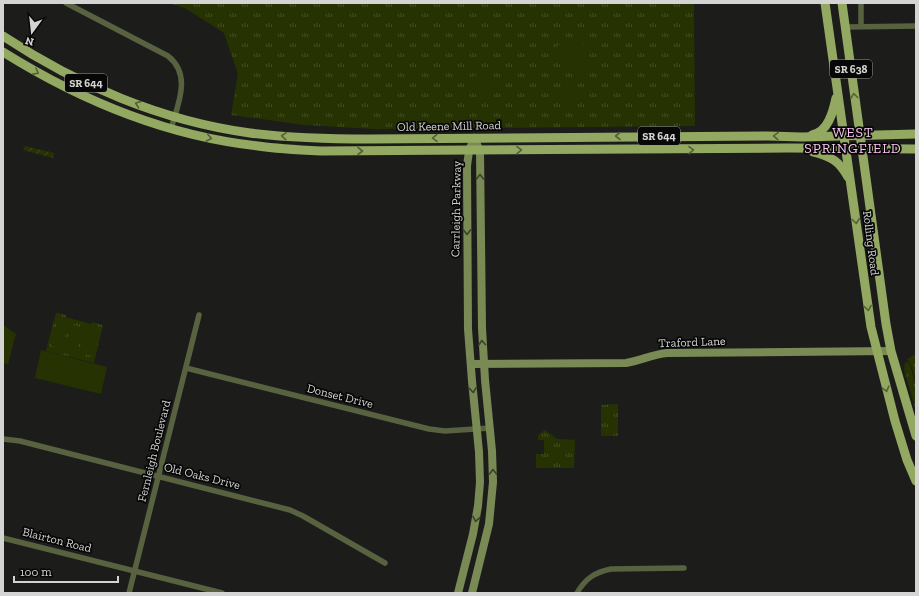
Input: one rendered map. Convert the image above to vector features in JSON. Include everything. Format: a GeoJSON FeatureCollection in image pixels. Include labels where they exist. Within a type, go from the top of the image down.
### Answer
{"type":"FeatureCollection","features":[{"type":"Feature","properties":{"kind":"main road","name":"Rolling Road"},"geometry":{"type":"LineString","coordinates":[[825,3],[851,182],[865,292],[876,352],[907,460],[916,481]]}},
{"type":"Feature","properties":{"kind":"main road","name":"Rolling Road"},"geometry":{"type":"LineString","coordinates":[[842,3],[880,290],[891,351],[916,436]]}},
{"type":"Feature","properties":{"kind":"main road","name":"Old Keene Mill Road"},"geometry":{"type":"LineString","coordinates":[[3,36],[61,72],[114,95],[175,116],[249,133],[350,139],[802,137],[860,134],[916,134]]}},
{"type":"Feature","properties":{"kind":"main road","name":"Old Keene Mill Road"},"geometry":{"type":"LineString","coordinates":[[3,52],[31,69],[88,98],[139,118],[202,136],[253,146],[310,151],[797,148],[916,149]]}},
{"type":"Feature","properties":{"kind":"main road"},"geometry":{"type":"LineString","coordinates":[[802,137],[819,133],[824,128],[832,114],[837,89]]}},
{"type":"Feature","properties":{"kind":"main road"},"geometry":{"type":"LineString","coordinates":[[797,148],[824,155],[835,160],[843,168],[851,182]]}},
{"type":"Feature","properties":{"kind":"street"},"geometry":{"type":"LineString","coordinates":[[66,3],[173,60],[180,70],[182,77],[182,88],[172,128]]}},
{"type":"Feature","properties":{"kind":"street"},"geometry":{"type":"LineString","coordinates":[[861,3],[861,26]]}},
{"type":"Feature","properties":{"kind":"street"},"geometry":{"type":"LineString","coordinates":[[845,26],[916,26]]}},
{"type":"Feature","properties":{"kind":"street","name":"Carrleigh Parkway"},"geometry":{"type":"LineString","coordinates":[[472,593],[483,550],[491,508],[493,467],[484,363],[481,298],[480,151],[474,138]]}},
{"type":"Feature","properties":{"kind":"street","name":"Carrleigh Parkway"},"geometry":{"type":"LineString","coordinates":[[458,593],[470,547],[478,506],[480,467],[471,364],[468,292],[467,166],[469,151],[474,138]]}},
{"type":"Feature","properties":{"kind":"street","name":"Fernleigh Boulevard"},"geometry":{"type":"LineString","coordinates":[[129,593],[199,315]]}},
{"type":"Feature","properties":{"kind":"street","name":"Traford Lane"},"geometry":{"type":"LineString","coordinates":[[471,364],[626,363],[667,353],[891,351]]}},
{"type":"Feature","properties":{"kind":"street","name":"Donset Drive"},"geometry":{"type":"LineString","coordinates":[[186,368],[424,428],[445,431],[490,428]]}},
{"type":"Feature","properties":{"kind":"street","name":"Old Oaks Drive"},"geometry":{"type":"LineString","coordinates":[[3,439],[20,441],[290,510],[385,563]]}},
{"type":"Feature","properties":{"kind":"street","name":"Blairton Road"},"geometry":{"type":"LineString","coordinates":[[3,538],[222,593]]}},
{"type":"Feature","properties":{"kind":"street"},"geometry":{"type":"LineString","coordinates":[[577,593],[582,585],[592,575],[611,568],[684,568]]}},
{"type":"Feature","properties":{"kind":"green space"},"geometry":{"type":"Polygon","coordinates":[[[169,3],[694,3],[695,126],[375,129],[305,125],[231,115],[238,74],[224,33],[185,8],[169,3]]]}},
{"type":"Feature","properties":{"kind":"green space"},"geometry":{"type":"Polygon","coordinates":[[[571,40],[581,42],[587,52],[584,72],[578,75],[564,68],[552,57],[554,50],[558,46],[571,40]]]}},
{"type":"Feature","properties":{"kind":"green space"},"geometry":{"type":"Polygon","coordinates":[[[487,74],[498,79],[498,91],[494,95],[488,96],[476,94],[471,90],[469,84],[474,76],[487,74]]]}},
{"type":"Feature","properties":{"kind":"green space"},"geometry":{"type":"Polygon","coordinates":[[[570,84],[576,86],[578,90],[577,96],[573,99],[558,92],[561,88],[570,84]]]}},
{"type":"Feature","properties":{"kind":"green space"},"geometry":{"type":"Polygon","coordinates":[[[25,146],[54,153],[53,158],[23,150],[25,146]]]}},
{"type":"Feature","properties":{"kind":"green space"},"geometry":{"type":"Polygon","coordinates":[[[56,313],[91,324],[92,322],[103,325],[94,363],[46,351],[56,313]]]}},
{"type":"Feature","properties":{"kind":"green space"},"geometry":{"type":"Polygon","coordinates":[[[58,322],[68,324],[62,348],[51,346],[58,322]]]}},
{"type":"Feature","properties":{"kind":"green space"},"geometry":{"type":"Polygon","coordinates":[[[3,325],[16,334],[8,364],[3,363],[3,325]]]}},
{"type":"Feature","properties":{"kind":"green space"},"geometry":{"type":"Polygon","coordinates":[[[72,325],[83,328],[77,352],[66,349],[72,325]]]}},
{"type":"Feature","properties":{"kind":"green space"},"geometry":{"type":"Polygon","coordinates":[[[87,329],[98,332],[92,356],[81,353],[87,329]]]}},
{"type":"Feature","properties":{"kind":"green space"},"geometry":{"type":"Polygon","coordinates":[[[41,350],[107,367],[101,394],[35,378],[41,350]]]}},
{"type":"Feature","properties":{"kind":"green space"},"geometry":{"type":"Polygon","coordinates":[[[916,354],[916,381],[911,365],[907,359],[916,354]]]}},
{"type":"Feature","properties":{"kind":"green space"},"geometry":{"type":"Polygon","coordinates":[[[905,362],[908,362],[910,365],[916,387],[916,411],[904,369],[905,362]]]}},
{"type":"Feature","properties":{"kind":"green space"},"geometry":{"type":"Polygon","coordinates":[[[618,404],[618,436],[601,436],[601,405],[618,404]]]}},
{"type":"Feature","properties":{"kind":"green space"},"geometry":{"type":"Polygon","coordinates":[[[545,430],[557,439],[575,440],[574,468],[536,468],[536,454],[544,454],[544,440],[538,440],[538,435],[545,430]]]}},
{"type":"Feature","properties":{"kind":"district","name":"WEST SPRINGFIELD"},"geometry":{"type":"Point","coordinates":[853,140]}}]}
